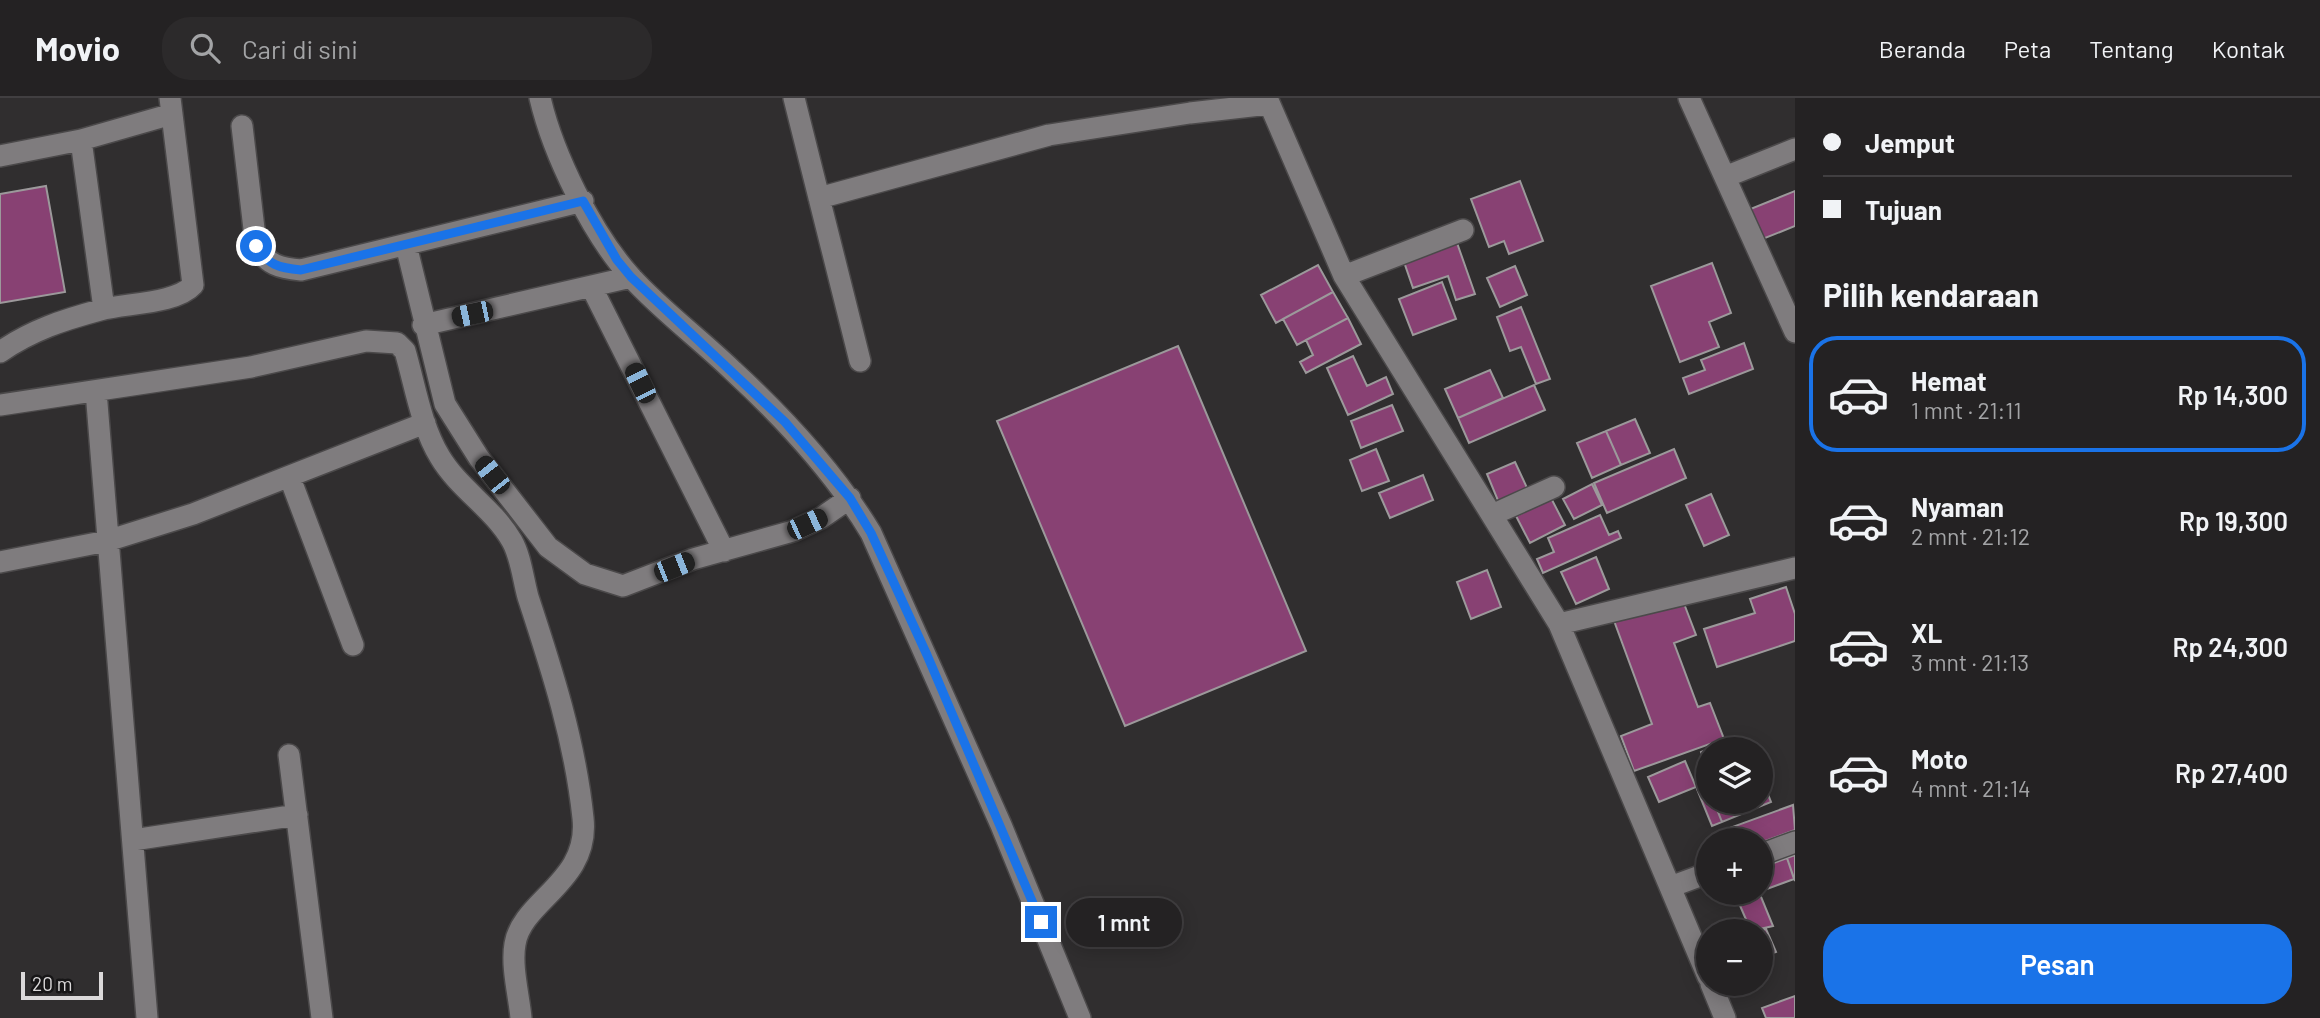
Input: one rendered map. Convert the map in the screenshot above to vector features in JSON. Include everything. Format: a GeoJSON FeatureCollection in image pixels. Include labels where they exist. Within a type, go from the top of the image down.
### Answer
{"type":"FeatureCollection","features":[{"type":"Feature","properties":{"kind":"street"},"geometry":{"type":"LineString","coordinates":[[540,98],[548,135],[617,260],[631,277],[785,422],[850,498],[871,533],[927,655],[1080,1018]]}},
{"type":"Feature","properties":{"kind":"street"},"geometry":{"type":"LineString","coordinates":[[794,98],[860,361]]}},
{"type":"Feature","properties":{"kind":"street"},"geometry":{"type":"LineString","coordinates":[[1689,98],[1795,332]]}},
{"type":"Feature","properties":{"kind":"street"},"geometry":{"type":"LineString","coordinates":[[819,198],[1049,135],[1268,101],[1344,276],[1559,624],[1696,949]]}},
{"type":"Feature","properties":{"kind":"street"},"geometry":{"type":"LineString","coordinates":[[0,156],[81,140],[171,106],[193,285],[182,295],[104,309],[41,327],[0,352]]}},
{"type":"Feature","properties":{"kind":"street"},"geometry":{"type":"LineString","coordinates":[[242,126],[256,246],[264,260],[279,268],[301,270],[583,201]]}},
{"type":"Feature","properties":{"kind":"street"},"geometry":{"type":"LineString","coordinates":[[81,140],[104,309]]}},
{"type":"Feature","properties":{"kind":"street"},"geometry":{"type":"LineString","coordinates":[[1725,177],[1795,149]]}},
{"type":"Feature","properties":{"kind":"street"},"geometry":{"type":"LineString","coordinates":[[1344,276],[1463,230]]}},
{"type":"Feature","properties":{"kind":"street"},"geometry":{"type":"LineString","coordinates":[[406,245],[446,404],[479,458],[548,547],[585,574],[623,586],[724,551],[793,531],[821,518],[850,498]]}},
{"type":"Feature","properties":{"kind":"street"},"geometry":{"type":"LineString","coordinates":[[424,325],[631,277]]}},
{"type":"Feature","properties":{"kind":"street"},"geometry":{"type":"LineString","coordinates":[[592,288],[724,551]]}},
{"type":"Feature","properties":{"kind":"street"},"geometry":{"type":"LineString","coordinates":[[0,405],[251,368],[366,341],[397,343],[405,351],[425,423],[439,457],[458,480],[495,514],[514,543],[563,701],[578,784],[584,821],[580,849],[569,872],[522,924],[514,944],[521,1018]]}},
{"type":"Feature","properties":{"kind":"street"},"geometry":{"type":"LineString","coordinates":[[96,391],[148,1018]]}},
{"type":"Feature","properties":{"kind":"street"},"geometry":{"type":"LineString","coordinates":[[0,562],[107,541],[193,514],[425,423]]}},
{"type":"Feature","properties":{"kind":"street"},"geometry":{"type":"LineString","coordinates":[[290,478],[353,645]]}},
{"type":"Feature","properties":{"kind":"street"},"geometry":{"type":"LineString","coordinates":[[1492,515],[1554,487]]}},
{"type":"Feature","properties":{"kind":"street"},"geometry":{"type":"LineString","coordinates":[[1559,624],[1795,568]]}},
{"type":"Feature","properties":{"kind":"street"},"geometry":{"type":"LineString","coordinates":[[289,755],[322,1018]]}},
{"type":"Feature","properties":{"kind":"street"},"geometry":{"type":"LineString","coordinates":[[134,840],[297,815]]}},
{"type":"Feature","properties":{"kind":"street"},"geometry":{"type":"LineString","coordinates":[[1773,850],[1795,842]]}},
{"type":"Feature","properties":{"kind":"street"},"geometry":{"type":"LineString","coordinates":[[1670,887],[1696,877]]}},
{"type":"Feature","properties":{"kind":"street"},"geometry":{"type":"LineString","coordinates":[[1716,996],[1725,1018]]}},
{"type":"Feature","properties":{"kind":"building"},"geometry":{"type":"Polygon","coordinates":[[[1520,181],[1543,241],[1509,254],[1504,241],[1489,247],[1471,199],[1520,181]]]}},
{"type":"Feature","properties":{"kind":"building"},"geometry":{"type":"Polygon","coordinates":[[[46,186],[65,292],[0,303],[0,194],[46,186]]]}},
{"type":"Feature","properties":{"kind":"building"},"geometry":{"type":"Polygon","coordinates":[[[1795,191],[1795,226],[1760,240],[1748,210],[1795,191]]]}},
{"type":"Feature","properties":{"kind":"building"},"geometry":{"type":"Polygon","coordinates":[[[1456,240],[1475,294],[1456,300],[1448,276],[1413,288],[1403,259],[1456,240]]]}},
{"type":"Feature","properties":{"kind":"building"},"geometry":{"type":"Polygon","coordinates":[[[1712,263],[1731,313],[1709,322],[1719,347],[1680,362],[1651,286],[1712,263]]]}},
{"type":"Feature","properties":{"kind":"building"},"geometry":{"type":"Polygon","coordinates":[[[1318,265],[1333,292],[1276,323],[1261,295],[1318,265]]]}},
{"type":"Feature","properties":{"kind":"building"},"geometry":{"type":"Polygon","coordinates":[[[1515,266],[1527,295],[1500,307],[1487,278],[1515,266]]]}},
{"type":"Feature","properties":{"kind":"building"},"geometry":{"type":"Polygon","coordinates":[[[1442,282],[1456,319],[1413,335],[1399,299],[1442,282]]]}},
{"type":"Feature","properties":{"kind":"building"},"geometry":{"type":"Polygon","coordinates":[[[1333,292],[1348,318],[1297,345],[1283,319],[1333,292]]]}},
{"type":"Feature","properties":{"kind":"building"},"geometry":{"type":"Polygon","coordinates":[[[1521,307],[1550,379],[1536,384],[1521,347],[1510,351],[1497,317],[1521,307]]]}},
{"type":"Feature","properties":{"kind":"building"},"geometry":{"type":"Polygon","coordinates":[[[1348,318],[1361,344],[1306,373],[1300,362],[1313,355],[1306,340],[1348,318]]]}},
{"type":"Feature","properties":{"kind":"building"},"geometry":{"type":"Polygon","coordinates":[[[1744,343],[1753,369],[1689,394],[1683,378],[1705,370],[1701,360],[1744,343]]]}},
{"type":"Feature","properties":{"kind":"building"},"geometry":{"type":"Polygon","coordinates":[[[1178,346],[1306,651],[1125,726],[997,421],[1178,346]]]}},
{"type":"Feature","properties":{"kind":"building"},"geometry":{"type":"Polygon","coordinates":[[[1353,356],[1367,386],[1386,377],[1393,394],[1348,415],[1327,368],[1353,356]]]}},
{"type":"Feature","properties":{"kind":"building"},"geometry":{"type":"Polygon","coordinates":[[[1490,370],[1503,398],[1458,418],[1445,389],[1490,370]]]}},
{"type":"Feature","properties":{"kind":"building"},"geometry":{"type":"Polygon","coordinates":[[[1534,385],[1545,410],[1469,443],[1458,418],[1534,385]]]}},
{"type":"Feature","properties":{"kind":"building"},"geometry":{"type":"Polygon","coordinates":[[[1392,405],[1403,431],[1361,448],[1351,421],[1392,405]]]}},
{"type":"Feature","properties":{"kind":"building"},"geometry":{"type":"Polygon","coordinates":[[[1635,419],[1650,453],[1621,465],[1606,431],[1635,419]]]}},
{"type":"Feature","properties":{"kind":"building"},"geometry":{"type":"Polygon","coordinates":[[[1606,431],[1621,465],[1592,478],[1577,443],[1606,431]]]}},
{"type":"Feature","properties":{"kind":"building"},"geometry":{"type":"Polygon","coordinates":[[[1376,449],[1389,481],[1362,491],[1350,460],[1376,449]]]}},
{"type":"Feature","properties":{"kind":"building"},"geometry":{"type":"Polygon","coordinates":[[[1674,449],[1686,478],[1607,513],[1594,483],[1674,449]]]}},
{"type":"Feature","properties":{"kind":"building"},"geometry":{"type":"Polygon","coordinates":[[[1515,462],[1528,490],[1499,503],[1487,474],[1515,462]]]}},
{"type":"Feature","properties":{"kind":"building"},"geometry":{"type":"Polygon","coordinates":[[[1423,475],[1433,500],[1390,518],[1379,493],[1423,475]]]}},
{"type":"Feature","properties":{"kind":"building"},"geometry":{"type":"Polygon","coordinates":[[[1592,484],[1602,505],[1574,519],[1563,499],[1592,484]]]}},
{"type":"Feature","properties":{"kind":"building"},"geometry":{"type":"Polygon","coordinates":[[[1711,494],[1729,535],[1704,546],[1686,505],[1711,494]]]}},
{"type":"Feature","properties":{"kind":"building"},"geometry":{"type":"Polygon","coordinates":[[[1551,498],[1565,525],[1530,543],[1516,516],[1551,498]]]}},
{"type":"Feature","properties":{"kind":"building"},"geometry":{"type":"Polygon","coordinates":[[[1600,515],[1609,535],[1618,531],[1621,538],[1543,573],[1537,559],[1554,552],[1548,538],[1600,515]]]}},
{"type":"Feature","properties":{"kind":"building"},"geometry":{"type":"Polygon","coordinates":[[[1596,557],[1609,589],[1576,604],[1561,572],[1596,557]]]}},
{"type":"Feature","properties":{"kind":"building"},"geometry":{"type":"Polygon","coordinates":[[[1487,570],[1501,607],[1471,619],[1457,582],[1487,570]]]}},
{"type":"Feature","properties":{"kind":"building"},"geometry":{"type":"Polygon","coordinates":[[[1786,587],[1795,614],[1795,641],[1717,667],[1704,629],[1755,613],[1750,599],[1786,587]]]}},
{"type":"Feature","properties":{"kind":"building"},"geometry":{"type":"Polygon","coordinates":[[[1683,601],[1696,635],[1674,643],[1698,707],[1710,703],[1723,737],[1696,737],[1696,749],[1634,771],[1621,736],[1652,724],[1613,618],[1683,601]]]}},
{"type":"Feature","properties":{"kind":"building"},"geometry":{"type":"Polygon","coordinates":[[[1685,761],[1696,787],[1659,802],[1648,777],[1685,761]]]}},
{"type":"Feature","properties":{"kind":"building"},"geometry":{"type":"Polygon","coordinates":[[[1793,805],[1795,830],[1773,838],[1773,828],[1730,828],[1773,814],[1793,805]]]}},
{"type":"Feature","properties":{"kind":"building"},"geometry":{"type":"Polygon","coordinates":[[[1707,814],[1719,814],[1722,822],[1712,826],[1707,814]]]}},
{"type":"Feature","properties":{"kind":"building"},"geometry":{"type":"Polygon","coordinates":[[[1719,814],[1742,814],[1722,822],[1719,814]]]}},
{"type":"Feature","properties":{"kind":"building"},"geometry":{"type":"Polygon","coordinates":[[[1795,855],[1795,881],[1787,858],[1795,855]]]}},
{"type":"Feature","properties":{"kind":"building"},"geometry":{"type":"Polygon","coordinates":[[[1787,858],[1794,879],[1773,887],[1773,863],[1787,858]]]}},
{"type":"Feature","properties":{"kind":"building"},"geometry":{"type":"Polygon","coordinates":[[[1740,905],[1764,905],[1770,919],[1746,919],[1740,905]]]}},
{"type":"Feature","properties":{"kind":"building"},"geometry":{"type":"Polygon","coordinates":[[[1795,996],[1795,1018],[1766,1018],[1762,1008],[1795,996]]]}},
{"type":"Feature","properties":{"kind":"route"},"geometry":{"type":"LineString","coordinates":[[256,246],[264,260],[279,268],[301,270],[583,201],[598,230],[631,277],[734,371],[785,422],[850,498],[871,533],[927,655],[1041,922]]}}]}
